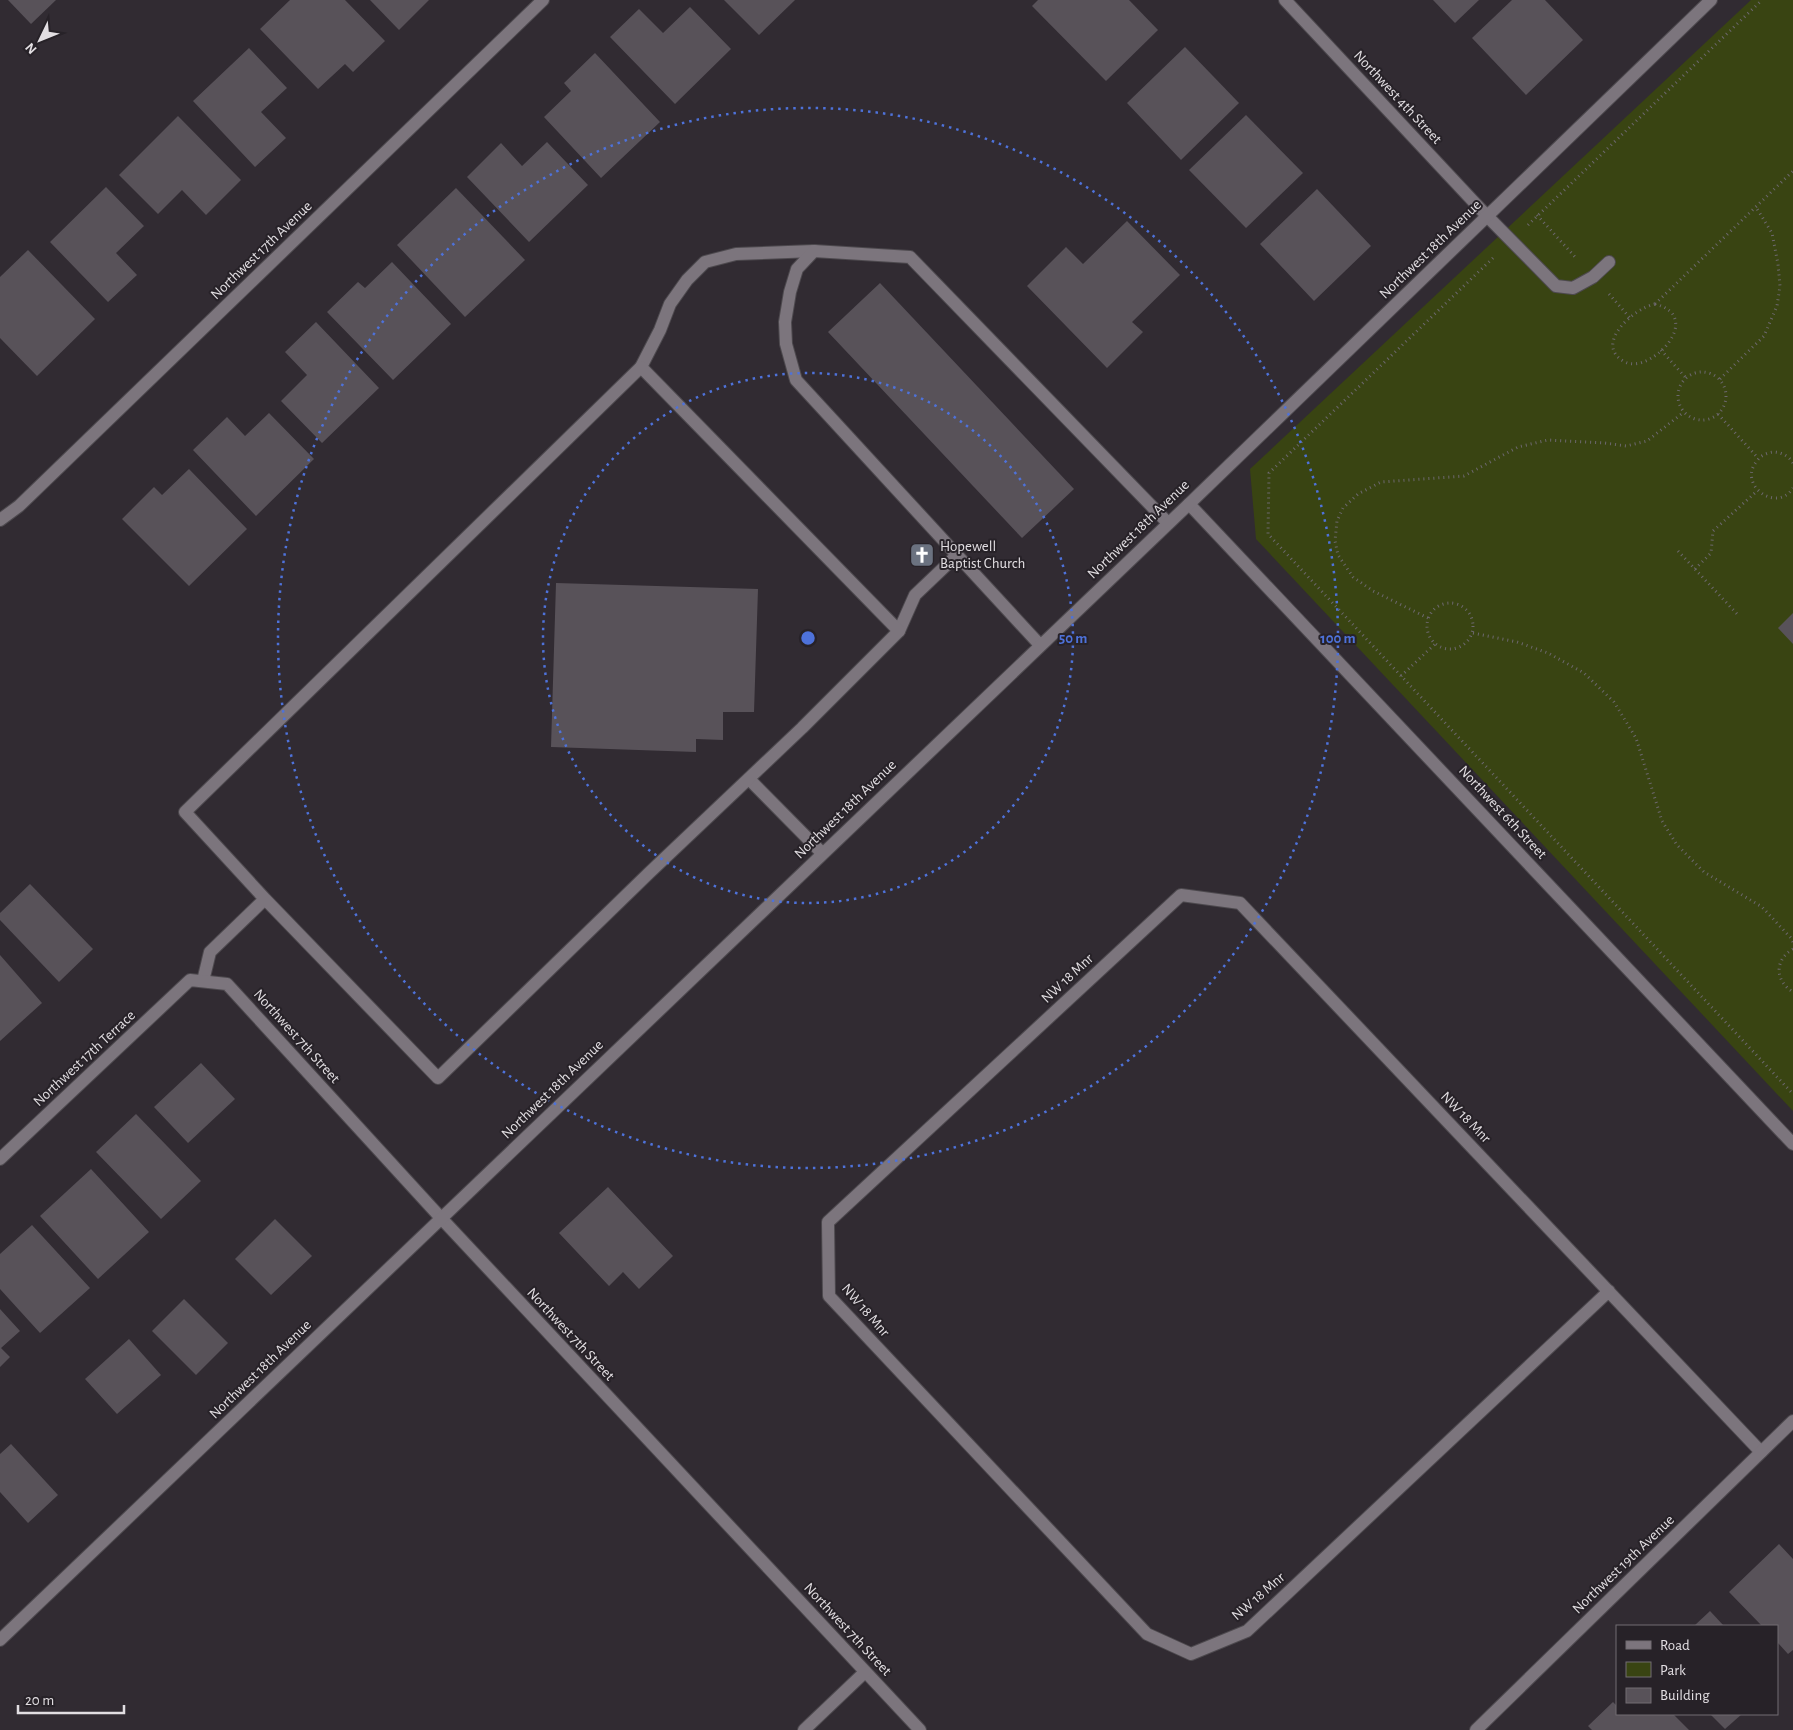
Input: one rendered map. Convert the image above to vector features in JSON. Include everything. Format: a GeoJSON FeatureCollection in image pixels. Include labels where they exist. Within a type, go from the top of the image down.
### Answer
{"type":"FeatureCollection","features":[{"type":"Feature","properties":{"kind":"street","name":"Northwest 17th Avenue"},"geometry":{"type":"LineString","coordinates":[[0,520],[19,506],[543,0]]}},
{"type":"Feature","properties":{"kind":"street","name":"Northwest 4th Street"},"geometry":{"type":"LineString","coordinates":[[1285,0],[1487,216],[1556,286],[1573,288],[1593,277],[1609,262]]}},
{"type":"Feature","properties":{"kind":"street","name":"Northwest 18th Avenue"},"geometry":{"type":"LineString","coordinates":[[0,1640],[1189,504],[1711,0]]}},
{"type":"Feature","properties":{"kind":"street"},"geometry":{"type":"LineString","coordinates":[[814,251],[797,269],[790,292],[785,322],[786,344],[796,380],[1040,645]]}},
{"type":"Feature","properties":{"kind":"street"},"geometry":{"type":"LineString","coordinates":[[957,555],[915,595],[899,631],[802,728],[642,879],[438,1078],[265,899],[185,812],[641,367],[660,330],[670,304],[687,280],[706,262],[736,254],[814,251],[910,257],[1168,523]]}},
{"type":"Feature","properties":{"kind":"street"},"geometry":{"type":"LineString","coordinates":[[641,367],[899,631]]}},
{"type":"Feature","properties":{"kind":"street","name":"Northwest 6th Street"},"geometry":{"type":"LineString","coordinates":[[1189,504],[1793,1144]]}},
{"type":"Feature","properties":{"kind":"street"},"geometry":{"type":"LineString","coordinates":[[749,779],[822,853]]}},
{"type":"Feature","properties":{"kind":"street","name":"NW 18 Mnr"},"geometry":{"type":"LineString","coordinates":[[1609,1291],[1247,1631],[1191,1654],[1146,1634],[829,1296],[828,1222],[1181,895],[1240,903],[1609,1291],[1761,1452]]}},
{"type":"Feature","properties":{"kind":"street"},"geometry":{"type":"LineString","coordinates":[[197,981],[210,952],[265,899]]}},
{"type":"Feature","properties":{"kind":"street","name":"Northwest 7th Street"},"geometry":{"type":"LineString","coordinates":[[197,981],[226,984],[441,1218],[920,1730]]}},
{"type":"Feature","properties":{"kind":"street","name":"Northwest 17th Terrace"},"geometry":{"type":"LineString","coordinates":[[0,1159],[197,981]]}},
{"type":"Feature","properties":{"kind":"street","name":"Northwest 19th Avenue"},"geometry":{"type":"LineString","coordinates":[[1476,1730],[1793,1421]]}},
{"type":"Feature","properties":{"kind":"street"},"geometry":{"type":"LineString","coordinates":[[804,1730],[866,1672]]}},
{"type":"Feature","properties":{"kind":"path"},"geometry":{"type":"LineString","coordinates":[[1762,0],[1269,473],[1268,534],[1793,1094]]}},
{"type":"Feature","properties":{"kind":"path"},"geometry":{"type":"LineString","coordinates":[[1655,304],[1793,171]]}},
{"type":"Feature","properties":{"kind":"path"},"geometry":{"type":"LineString","coordinates":[[1720,380],[1764,336],[1777,306],[1780,286],[1772,233],[1756,207]]}},
{"type":"Feature","properties":{"kind":"path"},"geometry":{"type":"LineString","coordinates":[[1655,304],[1664,306],[1675,319],[1676,328],[1674,336],[1661,350],[1643,364],[1626,363],[1619,358],[1614,350],[1615,333],[1646,306],[1655,304]]}},
{"type":"Feature","properties":{"kind":"path"},"geometry":{"type":"LineString","coordinates":[[1661,350],[1686,378]]}},
{"type":"Feature","properties":{"kind":"path"},"geometry":{"type":"LineString","coordinates":[[1703,372],[1713,374],[1720,380],[1725,388],[1726,398],[1724,406],[1718,414],[1710,419],[1701,420],[1692,418],[1684,412],[1679,404],[1678,394],[1680,386],[1686,378],[1694,373],[1703,372]]}},
{"type":"Feature","properties":{"kind":"path"},"geometry":{"type":"LineString","coordinates":[[1428,618],[1373,591],[1353,577],[1338,555],[1335,541],[1337,521],[1343,508],[1358,494],[1381,482],[1464,476],[1518,447],[1548,440],[1626,446],[1647,441],[1684,412]]}},
{"type":"Feature","properties":{"kind":"path"},"geometry":{"type":"LineString","coordinates":[[1718,414],[1758,458]]}},
{"type":"Feature","properties":{"kind":"path"},"geometry":{"type":"LineString","coordinates":[[1793,463],[1784,454],[1766,453],[1758,458],[1753,465],[1751,474],[1753,483],[1758,491],[1765,496],[1773,498],[1782,497],[1792,494],[1793,488]]}},
{"type":"Feature","properties":{"kind":"path"},"geometry":{"type":"LineString","coordinates":[[1695,569],[1711,553],[1713,531],[1758,491]]}},
{"type":"Feature","properties":{"kind":"path"},"geometry":{"type":"LineString","coordinates":[[1678,551],[1738,615]]}},
{"type":"Feature","properties":{"kind":"path"},"geometry":{"type":"LineString","coordinates":[[1448,602],[1458,603],[1472,615],[1473,633],[1469,641],[1461,647],[1444,648],[1435,644],[1430,637],[1427,628],[1428,618],[1432,610],[1439,604],[1448,602]]}},
{"type":"Feature","properties":{"kind":"path"},"geometry":{"type":"LineString","coordinates":[[1473,633],[1517,642],[1548,653],[1584,673],[1614,702],[1636,738],[1662,821],[1677,845],[1704,872],[1762,907],[1793,942]]}},
{"type":"Feature","properties":{"kind":"path"},"geometry":{"type":"LineString","coordinates":[[1401,676],[1435,644]]}},
{"type":"Feature","properties":{"kind":"path"},"geometry":{"type":"LineString","coordinates":[[1793,949],[1786,952],[1778,969],[1780,978],[1785,986],[1793,992]]}},
{"type":"Feature","properties":{"kind":"green space"},"geometry":{"type":"Polygon","coordinates":[[[1751,0],[1793,0],[1793,1111],[1256,539],[1250,469],[1751,0]]]}},
{"type":"Feature","properties":{"kind":"building"},"geometry":{"type":"Polygon","coordinates":[[[8,0],[56,0],[31,24],[8,0]]]}},
{"type":"Feature","properties":{"kind":"building"},"geometry":{"type":"Polygon","coordinates":[[[290,0],[345,0],[385,41],[353,72],[345,64],[318,89],[260,29],[290,0]]]}},
{"type":"Feature","properties":{"kind":"building"},"geometry":{"type":"Polygon","coordinates":[[[370,0],[429,0],[399,30],[370,0]]]}},
{"type":"Feature","properties":{"kind":"building"},"geometry":{"type":"Polygon","coordinates":[[[724,0],[795,0],[759,35],[724,0]]]}},
{"type":"Feature","properties":{"kind":"building"},"geometry":{"type":"Polygon","coordinates":[[[1038,0],[1129,0],[1158,30],[1106,81],[1032,6],[1038,0]]]}},
{"type":"Feature","properties":{"kind":"building"},"geometry":{"type":"Polygon","coordinates":[[[1433,0],[1479,0],[1455,23],[1433,0]]]}},
{"type":"Feature","properties":{"kind":"building"},"geometry":{"type":"Polygon","coordinates":[[[1512,0],[1545,0],[1583,40],[1526,95],[1472,38],[1512,0]]]}},
{"type":"Feature","properties":{"kind":"building"},"geometry":{"type":"Polygon","coordinates":[[[690,7],[731,49],[675,104],[610,37],[639,9],[663,33],[690,7]]]}},
{"type":"Feature","properties":{"kind":"building"},"geometry":{"type":"Polygon","coordinates":[[[1185,47],[1239,103],[1181,160],[1127,103],[1185,47]]]}},
{"type":"Feature","properties":{"kind":"building"},"geometry":{"type":"Polygon","coordinates":[[[249,48],[287,88],[261,112],[286,138],[255,167],[193,101],[249,48]]]}},
{"type":"Feature","properties":{"kind":"building"},"geometry":{"type":"Polygon","coordinates":[[[595,53],[660,122],[601,178],[544,117],[571,91],[564,83],[595,53]]]}},
{"type":"Feature","properties":{"kind":"building"},"geometry":{"type":"Polygon","coordinates":[[[1246,115],[1303,173],[1246,228],[1189,170],[1246,115]]]}},
{"type":"Feature","properties":{"kind":"building"},"geometry":{"type":"Polygon","coordinates":[[[178,116],[241,180],[206,215],[182,190],[158,214],[119,175],[178,116]]]}},
{"type":"Feature","properties":{"kind":"building"},"geometry":{"type":"Polygon","coordinates":[[[547,142],[588,185],[529,242],[467,177],[501,143],[522,166],[547,142]]]}},
{"type":"Feature","properties":{"kind":"building"},"geometry":{"type":"Polygon","coordinates":[[[106,187],[144,226],[116,253],[137,275],[108,302],[50,242],[106,187]]]}},
{"type":"Feature","properties":{"kind":"building"},"geometry":{"type":"Polygon","coordinates":[[[456,188],[525,260],[465,317],[397,245],[456,188]]]}},
{"type":"Feature","properties":{"kind":"building"},"geometry":{"type":"Polygon","coordinates":[[[1317,189],[1371,246],[1314,301],[1260,244],[1317,189]]]}},
{"type":"Feature","properties":{"kind":"building"},"geometry":{"type":"Polygon","coordinates":[[[1127,221],[1180,275],[1132,322],[1143,332],[1107,368],[1027,286],[1066,247],[1083,264],[1127,221]]]}},
{"type":"Feature","properties":{"kind":"building"},"geometry":{"type":"Polygon","coordinates":[[[28,250],[95,319],[37,376],[0,338],[0,277],[28,250]]]}},
{"type":"Feature","properties":{"kind":"building"},"geometry":{"type":"Polygon","coordinates":[[[392,262],[451,324],[393,380],[327,312],[358,282],[365,288],[392,262]]]}},
{"type":"Feature","properties":{"kind":"building"},"geometry":{"type":"Polygon","coordinates":[[[880,283],[1074,489],[1022,538],[828,332],[880,283]]]}},
{"type":"Feature","properties":{"kind":"building"},"geometry":{"type":"Polygon","coordinates":[[[316,322],[379,388],[322,443],[281,401],[307,375],[285,352],[316,322]]]}},
{"type":"Feature","properties":{"kind":"building"},"geometry":{"type":"Polygon","coordinates":[[[269,413],[314,459],[256,516],[193,450],[227,417],[245,436],[269,413]]]}},
{"type":"Feature","properties":{"kind":"building"},"geometry":{"type":"Polygon","coordinates":[[[189,469],[247,529],[189,586],[122,519],[154,487],[162,495],[189,469]]]}},
{"type":"Feature","properties":{"kind":"building"},"geometry":{"type":"Polygon","coordinates":[[[556,583],[758,589],[754,712],[723,712],[723,740],[696,739],[696,752],[551,747],[556,583]]]}},
{"type":"Feature","properties":{"kind":"building"},"geometry":{"type":"Polygon","coordinates":[[[1793,613],[1793,644],[1778,628],[1793,613]]]}},
{"type":"Feature","properties":{"kind":"building"},"geometry":{"type":"Polygon","coordinates":[[[30,884],[93,949],[59,982],[0,920],[0,913],[30,884]]]}},
{"type":"Feature","properties":{"kind":"building"},"geometry":{"type":"Polygon","coordinates":[[[0,955],[42,1003],[0,1041],[0,955]]]}},
{"type":"Feature","properties":{"kind":"building"},"geometry":{"type":"Polygon","coordinates":[[[201,1063],[235,1099],[188,1143],[154,1107],[201,1063]]]}},
{"type":"Feature","properties":{"kind":"building"},"geometry":{"type":"Polygon","coordinates":[[[136,1114],[201,1181],[161,1219],[96,1152],[136,1114]]]}},
{"type":"Feature","properties":{"kind":"building"},"geometry":{"type":"Polygon","coordinates":[[[91,1169],[149,1232],[98,1279],[40,1216],[91,1169]]]}},
{"type":"Feature","properties":{"kind":"building"},"geometry":{"type":"Polygon","coordinates":[[[608,1187],[673,1256],[639,1289],[623,1272],[609,1286],[559,1233],[608,1187]]]}},
{"type":"Feature","properties":{"kind":"building"},"geometry":{"type":"Polygon","coordinates":[[[275,1219],[312,1256],[271,1295],[235,1259],[275,1219]]]}},
{"type":"Feature","properties":{"kind":"building"},"geometry":{"type":"Polygon","coordinates":[[[32,1225],[90,1288],[40,1333],[0,1289],[0,1254],[32,1225]]]}},
{"type":"Feature","properties":{"kind":"building"},"geometry":{"type":"Polygon","coordinates":[[[184,1299],[228,1343],[196,1375],[152,1331],[184,1299]]]}},
{"type":"Feature","properties":{"kind":"building"},"geometry":{"type":"Polygon","coordinates":[[[0,1309],[20,1331],[1,1348],[10,1357],[0,1367],[0,1309]]]}},
{"type":"Feature","properties":{"kind":"building"},"geometry":{"type":"Polygon","coordinates":[[[129,1339],[161,1375],[117,1414],[85,1379],[129,1339]]]}},
{"type":"Feature","properties":{"kind":"building"},"geometry":{"type":"Polygon","coordinates":[[[11,1444],[58,1495],[28,1523],[0,1492],[0,1454],[11,1444]]]}},
{"type":"Feature","properties":{"kind":"building"},"geometry":{"type":"Polygon","coordinates":[[[1779,1544],[1793,1559],[1793,1650],[1788,1654],[1778,1643],[1778,1625],[1761,1625],[1729,1592],[1779,1544]]]}},
{"type":"Feature","properties":{"kind":"building"},"geometry":{"type":"Polygon","coordinates":[[[1710,1611],[1723,1625],[1695,1625],[1710,1611]]]}},
{"type":"Feature","properties":{"kind":"building"},"geometry":{"type":"Polygon","coordinates":[[[1613,1702],[1616,1705],[1616,1715],[1674,1715],[1689,1730],[1592,1730],[1588,1726],[1613,1702]]]}},
{"type":"Feature","properties":{"kind":"building"},"geometry":{"type":"Polygon","coordinates":[[[1711,1715],[1741,1715],[1725,1729],[1711,1715]]]}},
{"type":"Feature","properties":{"kind":"place","name":"Hopewell Baptist Church"},"geometry":{"type":"Point","coordinates":[922,555]}}]}
